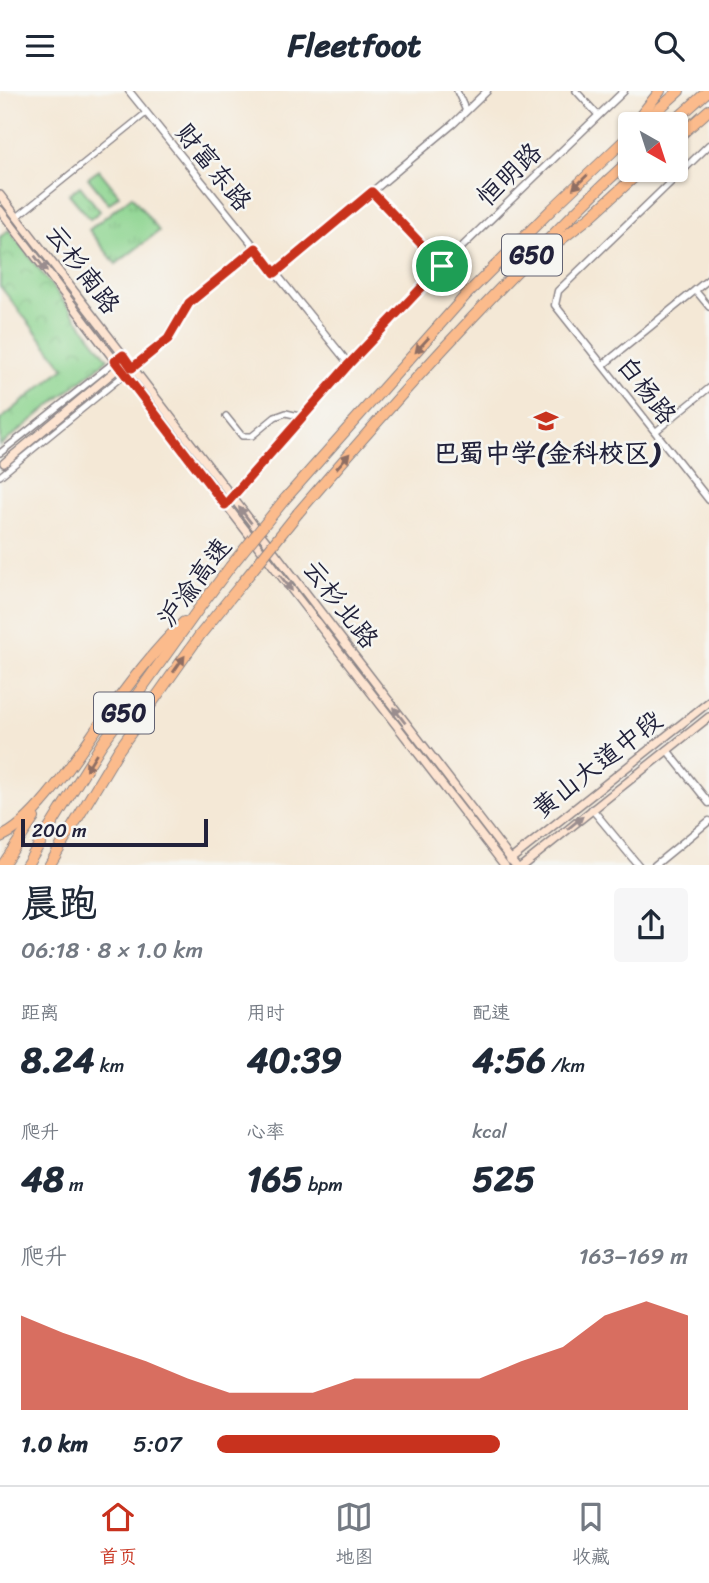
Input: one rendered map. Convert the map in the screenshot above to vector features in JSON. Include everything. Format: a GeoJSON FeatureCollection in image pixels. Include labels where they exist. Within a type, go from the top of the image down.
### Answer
{"type":"FeatureCollection","features":[{"type":"Feature","properties":{"kind":"highway"},"geometry":{"type":"LineString","coordinates":[[643,112],[660,91]]}},
{"type":"Feature","properties":{"kind":"highway"},"geometry":{"type":"LineString","coordinates":[[655,112],[679,91]]}},
{"type":"Feature","properties":{"kind":"highway"},"geometry":{"type":"LineString","coordinates":[[684,112],[708,91]]}},
{"type":"Feature","properties":{"kind":"highway"},"geometry":{"type":"LineString","coordinates":[[688,128],[709,110]]}},
{"type":"Feature","properties":{"kind":"highway","name":"沪渝高速"},"geometry":{"type":"LineString","coordinates":[[27,865],[101,745],[200,607],[285,499],[466,295],[616,148]]}},
{"type":"Feature","properties":{"kind":"highway","name":"沪渝高速"},"geometry":{"type":"LineString","coordinates":[[50,865],[118,751],[200,635],[298,513],[499,288],[618,171]]}},
{"type":"Feature","properties":{"kind":"highway"},"geometry":{"type":"LineString","coordinates":[[499,288],[628,182]]}},
{"type":"Feature","properties":{"kind":"highway"},"geometry":{"type":"LineString","coordinates":[[0,837],[9,834],[26,820],[47,797],[115,703],[168,637],[200,607]]}},
{"type":"Feature","properties":{"kind":"highway"},"geometry":{"type":"LineString","coordinates":[[3,865],[70,766]]}},
{"type":"Feature","properties":{"kind":"main road","name":"云杉南路"},"geometry":{"type":"LineString","coordinates":[[0,195],[127,361]]}},
{"type":"Feature","properties":{"kind":"main road","name":"云杉南路"},"geometry":{"type":"LineString","coordinates":[[0,210],[120,368]]}},
{"type":"Feature","properties":{"kind":"main road"},"geometry":{"type":"LineString","coordinates":[[4,463],[127,361]]}},
{"type":"Feature","properties":{"kind":"main road","name":"云杉北路"},"geometry":{"type":"LineString","coordinates":[[127,361],[508,864]]}},
{"type":"Feature","properties":{"kind":"main road","name":"云杉北路"},"geometry":{"type":"LineString","coordinates":[[120,368],[508,864]]}},
{"type":"Feature","properties":{"kind":"main road","name":"黄山大道中段"},"geometry":{"type":"LineString","coordinates":[[508,864],[709,702]]}},
{"type":"Feature","properties":{"kind":"main road","name":"黄山大道中段"},"geometry":{"type":"LineString","coordinates":[[523,865],[709,717]]}},
{"type":"Feature","properties":{"kind":"street","name":"财富东路"},"geometry":{"type":"LineString","coordinates":[[129,91],[349,364]]}},
{"type":"Feature","properties":{"kind":"street"},"geometry":{"type":"LineString","coordinates":[[457,91],[467,111]]}},
{"type":"Feature","properties":{"kind":"street"},"geometry":{"type":"LineString","coordinates":[[275,273],[453,124],[487,91]]}},
{"type":"Feature","properties":{"kind":"street"},"geometry":{"type":"LineString","coordinates":[[576,91],[598,115]]}},
{"type":"Feature","properties":{"kind":"street","name":"恒明路"},"geometry":{"type":"LineString","coordinates":[[225,505],[349,364],[442,266],[624,91]]}},
{"type":"Feature","properties":{"kind":"street"},"geometry":{"type":"LineString","coordinates":[[17,217],[146,113]]}},
{"type":"Feature","properties":{"kind":"street","name":"白杨路"},"geometry":{"type":"LineString","coordinates":[[709,145],[558,291],[555,305],[709,500]]}},
{"type":"Feature","properties":{"kind":"street"},"geometry":{"type":"LineString","coordinates":[[372,192],[442,266]]}},
{"type":"Feature","properties":{"kind":"street"},"geometry":{"type":"LineString","coordinates":[[127,361],[168,339],[189,303],[256,248]]}},
{"type":"Feature","properties":{"kind":"street"},"geometry":{"type":"LineString","coordinates":[[603,365],[709,279]]}},
{"type":"Feature","properties":{"kind":"street"},"geometry":{"type":"LineString","coordinates":[[695,290],[709,307]]}},
{"type":"Feature","properties":{"kind":"street"},"geometry":{"type":"LineString","coordinates":[[0,453],[120,368]]}},
{"type":"Feature","properties":{"kind":"street"},"geometry":{"type":"LineString","coordinates":[[0,476],[120,368]]}},
{"type":"Feature","properties":{"kind":"street"},"geometry":{"type":"LineString","coordinates":[[655,432],[709,388]]}},
{"type":"Feature","properties":{"kind":"street"},"geometry":{"type":"LineString","coordinates":[[226,416],[242,436],[252,436],[275,417],[286,413],[303,417]]}},
{"type":"Feature","properties":{"kind":"street"},"geometry":{"type":"LineString","coordinates":[[667,750],[709,803]]}},
{"type":"Feature","properties":{"kind":"street"},"geometry":{"type":"LineString","coordinates":[[592,809],[638,865]]}},
{"type":"Feature","properties":{"kind":"street"},"geometry":{"type":"LineString","coordinates":[[655,865],[709,821]]}},
{"type":"Feature","properties":{"kind":"green space"},"geometry":{"type":"Polygon","coordinates":[[[99,170],[119,195],[109,204],[88,178],[99,170]]]}},
{"type":"Feature","properties":{"kind":"green space"},"geometry":{"type":"Polygon","coordinates":[[[80,186],[100,211],[90,219],[69,194],[80,186]]]}},
{"type":"Feature","properties":{"kind":"green space"},"geometry":{"type":"Polygon","coordinates":[[[132,196],[159,231],[116,264],[89,230],[132,196]]]}},
{"type":"Feature","properties":{"kind":"green space"},"geometry":{"type":"Polygon","coordinates":[[[9,230],[108,359],[0,446],[0,420],[64,368],[0,286],[0,237],[9,230]]]}},
{"type":"Feature","properties":{"kind":"place","name":"巴蜀中学(金科校区)"},"geometry":{"type":"Point","coordinates":[546,421]}},
{"type":"Feature","properties":{"kind":"route"},"geometry":{"type":"LineString","coordinates":[[372,192],[442,266],[349,364],[225,505],[115,361],[123,355],[132,368],[168,339],[189,303],[256,248],[275,273],[372,192]]}}]}
